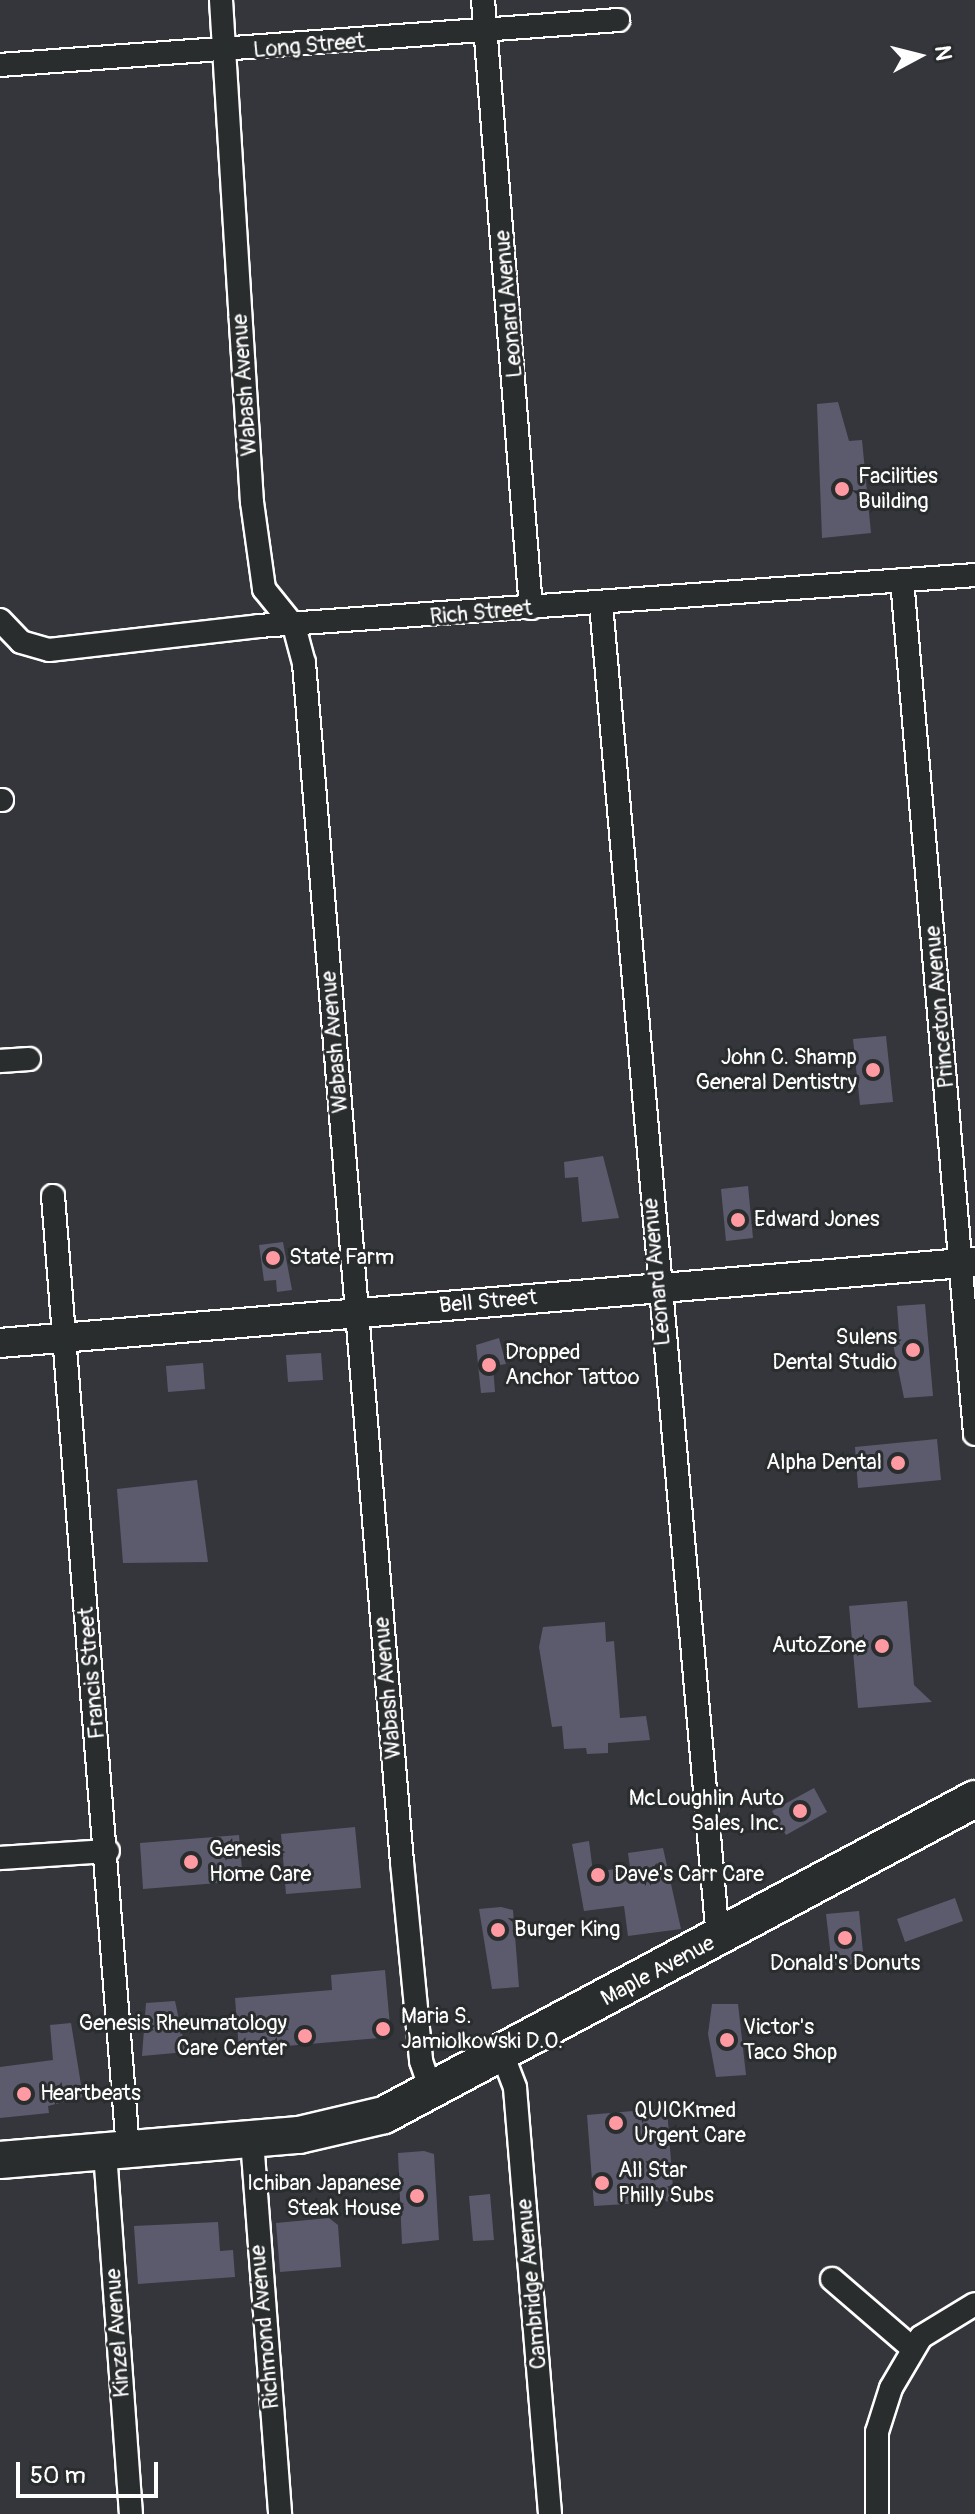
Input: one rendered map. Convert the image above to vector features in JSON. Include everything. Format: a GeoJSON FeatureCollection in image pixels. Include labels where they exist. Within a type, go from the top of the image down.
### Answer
{"type":"FeatureCollection","features":[{"type":"Feature","properties":{"kind":"main road","name":"Maple Avenue"},"geometry":{"type":"LineString","coordinates":[[0,2160],[252,2140],[332,2130],[433,2095],[975,1799]]}},
{"type":"Feature","properties":{"kind":"street","name":"Wabash Avenue"},"geometry":{"type":"LineString","coordinates":[[221,0],[258,556],[264,589],[294,626],[304,663],[418,2031],[433,2095]]}},
{"type":"Feature","properties":{"kind":"street","name":"Leonard Avenue"},"geometry":{"type":"LineString","coordinates":[[483,0],[531,608]]}},
{"type":"Feature","properties":{"kind":"street","name":"Long Street"},"geometry":{"type":"LineString","coordinates":[[0,65],[224,54],[618,20]]}},
{"type":"Feature","properties":{"kind":"street","name":"Rich Street"},"geometry":{"type":"LineString","coordinates":[[0,620],[21,642],[49,650],[294,626],[975,575]]}},
{"type":"Feature","properties":{"kind":"street","name":"Princeton Avenue"},"geometry":{"type":"LineString","coordinates":[[902,580],[969,1262],[975,1434]]}},
{"type":"Feature","properties":{"kind":"street","name":"Leonard Avenue"},"geometry":{"type":"LineString","coordinates":[[601,604],[658,1289],[718,1939]]}},
{"type":"Feature","properties":{"kind":"street"},"geometry":{"type":"LineString","coordinates":[[0,1061],[29,1059]]}},
{"type":"Feature","properties":{"kind":"street","name":"Francis Street"},"geometry":{"type":"LineString","coordinates":[[53,1196],[108,1851],[117,2151]]}},
{"type":"Feature","properties":{"kind":"street","name":"Bell Street"},"geometry":{"type":"LineString","coordinates":[[0,1343],[969,1262]]}},
{"type":"Feature","properties":{"kind":"street"},"geometry":{"type":"LineString","coordinates":[[0,1858],[108,1851]]}},
{"type":"Feature","properties":{"kind":"street","name":"Cambridge Avenue"},"geometry":{"type":"LineString","coordinates":[[503,2056],[515,2088],[550,2514]]}},
{"type":"Feature","properties":{"kind":"street","name":"Richmond Avenue"},"geometry":{"type":"LineString","coordinates":[[252,2140],[280,2514]]}},
{"type":"Feature","properties":{"kind":"street","name":"Kinzel Avenue"},"geometry":{"type":"LineString","coordinates":[[117,2151],[131,2514]]}},
{"type":"Feature","properties":{"kind":"street"},"geometry":{"type":"LineString","coordinates":[[832,2279],[912,2348]]}},
{"type":"Feature","properties":{"kind":"street"},"geometry":{"type":"LineString","coordinates":[[877,2514],[877,2432],[912,2348],[975,2304]]}},
{"type":"Feature","properties":{"kind":"building","name":"Facilities Building"},"geometry":{"type":"Polygon","coordinates":[[[838,402],[849,441],[862,440],[871,533],[822,538],[817,404],[838,402]]]}},
{"type":"Feature","properties":{"kind":"building","name":"John C. Shamp General Dentistry"},"geometry":{"type":"Polygon","coordinates":[[[886,1036],[893,1102],[860,1105],[853,1039],[886,1036]]]}},
{"type":"Feature","properties":{"kind":"building"},"geometry":{"type":"Polygon","coordinates":[[[603,1156],[619,1218],[582,1222],[578,1177],[565,1178],[564,1162],[603,1156]]]}},
{"type":"Feature","properties":{"kind":"building","name":"Edward Jones"},"geometry":{"type":"Polygon","coordinates":[[[748,1186],[753,1238],[726,1241],[721,1189],[748,1186]]]}},
{"type":"Feature","properties":{"kind":"building","name":"State Farm"},"geometry":{"type":"Polygon","coordinates":[[[283,1242],[292,1290],[277,1292],[276,1280],[264,1281],[259,1245],[283,1242]]]}},
{"type":"Feature","properties":{"kind":"building","name":"Sulens Dental Studio"},"geometry":{"type":"Polygon","coordinates":[[[925,1304],[933,1396],[904,1398],[891,1334],[899,1333],[897,1306],[925,1304]]]}},
{"type":"Feature","properties":{"kind":"building","name":"Dropped Anchor Tattoo"},"geometry":{"type":"Polygon","coordinates":[[[499,1338],[506,1364],[493,1366],[495,1392],[481,1393],[476,1345],[499,1338]]]}},
{"type":"Feature","properties":{"kind":"building"},"geometry":{"type":"Polygon","coordinates":[[[321,1353],[323,1380],[288,1382],[286,1355],[321,1353]]]}},
{"type":"Feature","properties":{"kind":"building"},"geometry":{"type":"Polygon","coordinates":[[[203,1363],[205,1389],[168,1392],[166,1366],[203,1363]]]}},
{"type":"Feature","properties":{"kind":"building","name":"Alpha Dental"},"geometry":{"type":"Polygon","coordinates":[[[937,1439],[941,1480],[858,1488],[855,1447],[937,1439]]]}},
{"type":"Feature","properties":{"kind":"building"},"geometry":{"type":"Polygon","coordinates":[[[197,1480],[208,1562],[123,1563],[117,1489],[197,1480]]]}},
{"type":"Feature","properties":{"kind":"building","name":"AutoZone"},"geometry":{"type":"Polygon","coordinates":[[[907,1601],[914,1685],[932,1702],[858,1708],[849,1606],[907,1601]]]}},
{"type":"Feature","properties":{"kind":"building"},"geometry":{"type":"Polygon","coordinates":[[[605,1622],[606,1642],[614,1641],[620,1718],[646,1716],[650,1740],[608,1743],[608,1753],[587,1754],[586,1748],[564,1749],[562,1726],[552,1727],[539,1647],[543,1627],[605,1622]]]}},
{"type":"Feature","properties":{"kind":"building","name":"McLoughlin Auto Sales, Inc."},"geometry":{"type":"Polygon","coordinates":[[[814,1788],[827,1812],[786,1835],[772,1811],[814,1788]]]}},
{"type":"Feature","properties":{"kind":"building"},"geometry":{"type":"Polygon","coordinates":[[[355,1827],[361,1888],[286,1894],[281,1834],[355,1827]]]}},
{"type":"Feature","properties":{"kind":"building","name":"Genesis Home Care"},"geometry":{"type":"Polygon","coordinates":[[[239,1835],[243,1881],[143,1889],[140,1843],[239,1835]]]}},
{"type":"Feature","properties":{"kind":"building"},"geometry":{"type":"Polygon","coordinates":[[[589,1841],[593,1872],[630,1867],[628,1853],[663,1848],[681,1929],[628,1936],[624,1906],[584,1911],[572,1844],[589,1841]]]}},
{"type":"Feature","properties":{"kind":"building"},"geometry":{"type":"Polygon","coordinates":[[[955,1898],[963,1921],[905,1942],[897,1919],[955,1898]]]}},
{"type":"Feature","properties":{"kind":"building","name":"Burger King"},"geometry":{"type":"Polygon","coordinates":[[[501,1907],[513,1910],[519,1987],[492,1989],[479,1909],[501,1907]]]}},
{"type":"Feature","properties":{"kind":"building","name":"Donald's Donuts"},"geometry":{"type":"Polygon","coordinates":[[[859,1911],[864,1963],[832,1966],[826,1914],[859,1911]]]}},
{"type":"Feature","properties":{"kind":"building"},"geometry":{"type":"Polygon","coordinates":[[[385,1970],[391,2037],[239,2050],[235,1998],[332,1990],[331,1975],[385,1970]]]}},
{"type":"Feature","properties":{"kind":"building"},"geometry":{"type":"Polygon","coordinates":[[[175,2001],[186,2052],[142,2056],[146,2003],[175,2001]]]}},
{"type":"Feature","properties":{"kind":"building","name":"Victor's Taco Shop"},"geometry":{"type":"Polygon","coordinates":[[[712,2004],[738,2004],[746,2075],[716,2077],[708,2034],[712,2004]]]}},
{"type":"Feature","properties":{"kind":"building"},"geometry":{"type":"Polygon","coordinates":[[[71,2023],[83,2097],[48,2106],[49,2113],[0,2118],[0,2067],[53,2060],[50,2025],[71,2023]]]}},
{"type":"Feature","properties":{"kind":"building"},"geometry":{"type":"Polygon","coordinates":[[[667,2108],[674,2201],[594,2206],[587,2115],[667,2108]]]}},
{"type":"Feature","properties":{"kind":"building","name":"Ichiban Japanese Steak House"},"geometry":{"type":"Polygon","coordinates":[[[424,2151],[434,2154],[439,2240],[402,2244],[398,2153],[424,2151]]]}},
{"type":"Feature","properties":{"kind":"building"},"geometry":{"type":"Polygon","coordinates":[[[490,2194],[494,2240],[473,2241],[469,2196],[490,2194]]]}},
{"type":"Feature","properties":{"kind":"building"},"geometry":{"type":"Polygon","coordinates":[[[329,2218],[338,2225],[341,2267],[280,2272],[276,2223],[329,2218]]]}},
{"type":"Feature","properties":{"kind":"building"},"geometry":{"type":"Polygon","coordinates":[[[218,2222],[220,2251],[233,2250],[235,2277],[138,2284],[134,2226],[218,2222]]]}},
{"type":"Feature","properties":{"kind":"place","name":"Facilities Building"},"geometry":{"type":"Point","coordinates":[842,489]}},
{"type":"Feature","properties":{"kind":"place","name":"John C. Shamp General Dentistry"},"geometry":{"type":"Point","coordinates":[873,1070]}},
{"type":"Feature","properties":{"kind":"place","name":"Edward Jones"},"geometry":{"type":"Point","coordinates":[738,1220]}},
{"type":"Feature","properties":{"kind":"place","name":"State Farm"},"geometry":{"type":"Point","coordinates":[273,1258]}},
{"type":"Feature","properties":{"kind":"place","name":"Sulens Dental Studio"},"geometry":{"type":"Point","coordinates":[913,1350]}},
{"type":"Feature","properties":{"kind":"place","name":"Dropped Anchor Tattoo"},"geometry":{"type":"Point","coordinates":[489,1365]}},
{"type":"Feature","properties":{"kind":"place","name":"Alpha Dental"},"geometry":{"type":"Point","coordinates":[898,1463]}},
{"type":"Feature","properties":{"kind":"place","name":"AutoZone"},"geometry":{"type":"Point","coordinates":[882,1646]}},
{"type":"Feature","properties":{"kind":"place","name":"McLoughlin Auto Sales, Inc."},"geometry":{"type":"Point","coordinates":[800,1811]}},
{"type":"Feature","properties":{"kind":"place","name":"Genesis Home Care"},"geometry":{"type":"Point","coordinates":[191,1862]}},
{"type":"Feature","properties":{"kind":"place","name":"Dave's Carr Care"},"geometry":{"type":"Point","coordinates":[598,1875]}},
{"type":"Feature","properties":{"kind":"place","name":"Burger King"},"geometry":{"type":"Point","coordinates":[498,1930]}},
{"type":"Feature","properties":{"kind":"place","name":"Donald's Donuts"},"geometry":{"type":"Point","coordinates":[845,1938]}},
{"type":"Feature","properties":{"kind":"place","name":"Maria S. Jamiolkowski D.O."},"geometry":{"type":"Point","coordinates":[383,2029]}},
{"type":"Feature","properties":{"kind":"place","name":"Genesis Rheumatology Care Center"},"geometry":{"type":"Point","coordinates":[305,2036]}},
{"type":"Feature","properties":{"kind":"place","name":"Victor's Taco Shop"},"geometry":{"type":"Point","coordinates":[727,2040]}},
{"type":"Feature","properties":{"kind":"place","name":"Heartbeats"},"geometry":{"type":"Point","coordinates":[24,2094]}},
{"type":"Feature","properties":{"kind":"place","name":"QUICKmed Urgent Care"},"geometry":{"type":"Point","coordinates":[616,2123]}},
{"type":"Feature","properties":{"kind":"place","name":"All Star Philly Subs"},"geometry":{"type":"Point","coordinates":[602,2183]}},
{"type":"Feature","properties":{"kind":"place","name":"Ichiban Japanese Steak House"},"geometry":{"type":"Point","coordinates":[417,2196]}}]}
